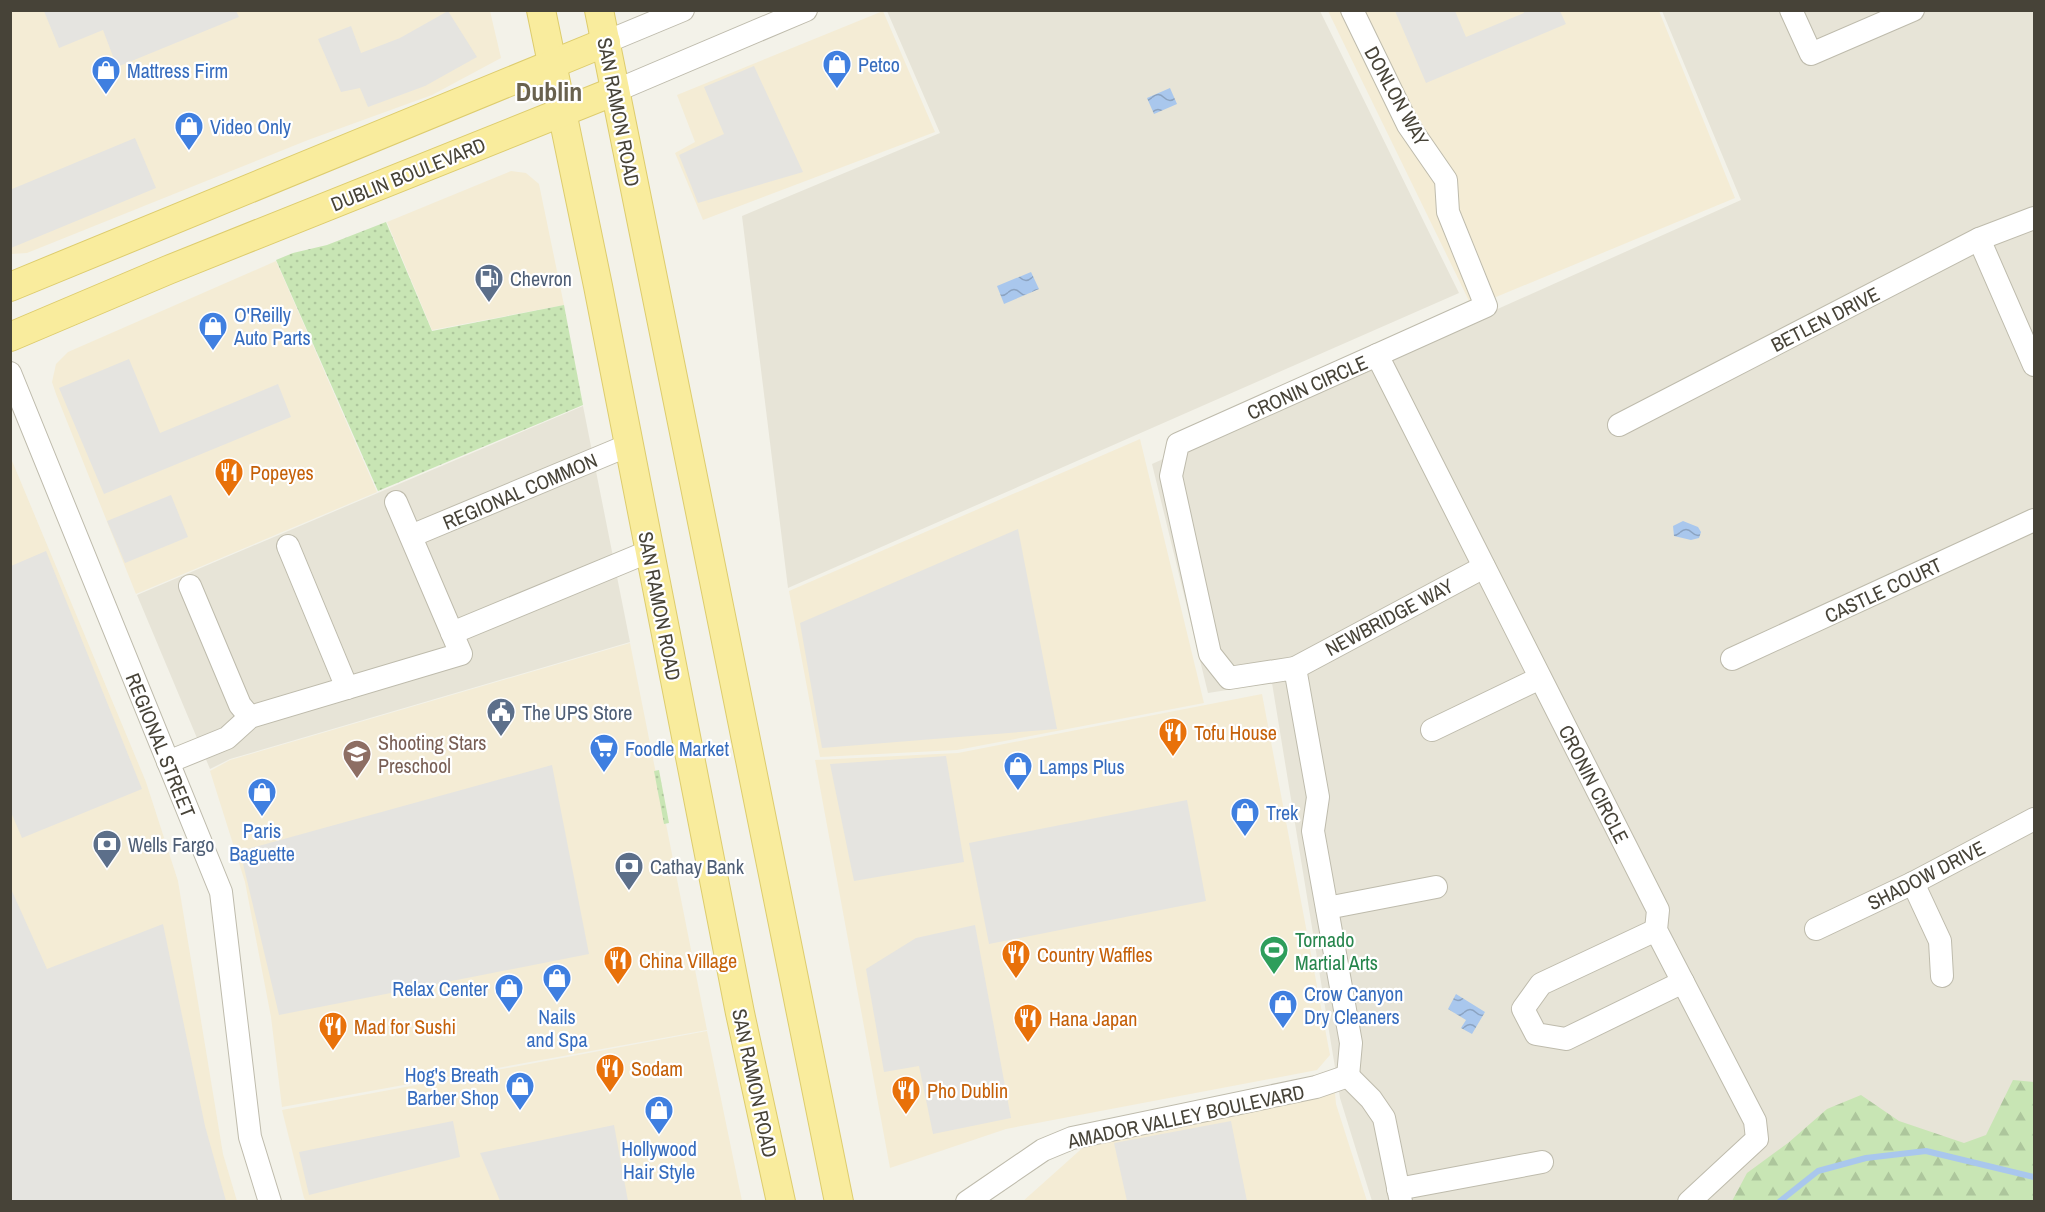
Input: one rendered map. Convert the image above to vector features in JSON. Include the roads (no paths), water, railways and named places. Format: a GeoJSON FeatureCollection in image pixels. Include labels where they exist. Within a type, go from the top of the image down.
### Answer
{"type":"FeatureCollection","features":[{"type":"Feature","properties":{"kind":"main road","name":"SAN RAMON ROAD"},"geometry":{"type":"LineString","coordinates":[[541,10],[738,1003],[781,1202]]}},
{"type":"Feature","properties":{"kind":"main road","name":"SAN RAMON ROAD"},"geometry":{"type":"LineString","coordinates":[[599,10],[839,1202]]}},
{"type":"Feature","properties":{"kind":"main road"},"geometry":{"type":"LineString","coordinates":[[10,287],[606,42]]}},
{"type":"Feature","properties":{"kind":"main road","name":"DUBLIN BOULEVARD"},"geometry":{"type":"LineString","coordinates":[[10,337],[168,270],[615,91]]}},
{"type":"Feature","properties":{"kind":"street"},"geometry":{"type":"LineString","coordinates":[[606,42],[683,10]]}},
{"type":"Feature","properties":{"kind":"street","name":"DUBLIN BOULEVARD"},"geometry":{"type":"LineString","coordinates":[[615,91],[806,10]]}},
{"type":"Feature","properties":{"kind":"street","name":"DONLON WAY"},"geometry":{"type":"LineString","coordinates":[[1352,10],[1408,125],[1446,180],[1448,212],[1486,306],[1377,355]]}},
{"type":"Feature","properties":{"kind":"street"},"geometry":{"type":"LineString","coordinates":[[1791,10],[1810,54],[1912,10]]}},
{"type":"Feature","properties":{"kind":"street","name":"BETLEN DRIVE"},"geometry":{"type":"LineString","coordinates":[[1619,425],[1979,239],[2034,218]]}},
{"type":"Feature","properties":{"kind":"street"},"geometry":{"type":"LineString","coordinates":[[1979,239],[2034,365]]}},
{"type":"Feature","properties":{"kind":"street","name":"CRONIN CIRCLE"},"geometry":{"type":"LineString","coordinates":[[1295,668],[1229,678],[1210,654],[1171,476],[1178,444],[1377,355],[1658,910],[1656,930],[1755,1121],[1757,1139],[1689,1202]]}},
{"type":"Feature","properties":{"kind":"street","name":"REGIONAL STREET"},"geometry":{"type":"LineString","coordinates":[[10,373],[221,892],[249,1137],[270,1202]]}},
{"type":"Feature","properties":{"kind":"street","name":"REGIONAL COMMON"},"geometry":{"type":"LineString","coordinates":[[411,536],[629,446]]}},
{"type":"Feature","properties":{"kind":"street"},"geometry":{"type":"LineString","coordinates":[[168,762],[227,738],[250,717],[461,654],[396,502]]}},
{"type":"Feature","properties":{"kind":"street","name":"CASTLE COURT"},"geometry":{"type":"LineString","coordinates":[[1732,659],[2034,520]]}},
{"type":"Feature","properties":{"kind":"street"},"geometry":{"type":"LineString","coordinates":[[288,546],[347,688]]}},
{"type":"Feature","properties":{"kind":"street"},"geometry":{"type":"LineString","coordinates":[[452,633],[650,551]]}},
{"type":"Feature","properties":{"kind":"street","name":"NEWBRIDGE WAY"},"geometry":{"type":"LineString","coordinates":[[1295,668],[1484,567]]}},
{"type":"Feature","properties":{"kind":"street"},"geometry":{"type":"LineString","coordinates":[[190,586],[240,705],[250,717]]}},
{"type":"Feature","properties":{"kind":"street"},"geometry":{"type":"LineString","coordinates":[[1295,668],[1318,797],[1313,831],[1351,1043],[1348,1076],[1371,1099],[1384,1118],[1400,1195],[1542,1162]]}},
{"type":"Feature","properties":{"kind":"street"},"geometry":{"type":"LineString","coordinates":[[1432,730],[1540,678]]}},
{"type":"Feature","properties":{"kind":"street","name":"SHADOW DRIVE"},"geometry":{"type":"LineString","coordinates":[[1816,929],[2034,819]]}},
{"type":"Feature","properties":{"kind":"street"},"geometry":{"type":"LineString","coordinates":[[1913,882],[1940,941],[1942,976]]}},
{"type":"Feature","properties":{"kind":"street"},"geometry":{"type":"LineString","coordinates":[[1327,908],[1437,887]]}},
{"type":"Feature","properties":{"kind":"street"},"geometry":{"type":"LineString","coordinates":[[1656,930],[1541,984],[1523,1009],[1536,1034],[1566,1039],[1683,982]]}},
{"type":"Feature","properties":{"kind":"street","name":"AMADOR VALLEY BOULEVARD"},"geometry":{"type":"LineString","coordinates":[[967,1202],[1043,1150],[1072,1138],[1316,1087],[1348,1076]]}},
{"type":"Feature","properties":{"kind":"water"},"geometry":{"type":"Polygon","coordinates":[[[1170,88],[1177,104],[1154,114],[1147,98],[1170,88]]]}},
{"type":"Feature","properties":{"kind":"water"},"geometry":{"type":"Polygon","coordinates":[[[1031,272],[1039,289],[1004,304],[997,286],[1031,272]]]}},
{"type":"Feature","properties":{"kind":"water"},"geometry":{"type":"Polygon","coordinates":[[[1683,521],[1698,527],[1701,532],[1699,538],[1691,540],[1674,536],[1673,526],[1683,521]]]}},
{"type":"Feature","properties":{"kind":"water"},"geometry":{"type":"Polygon","coordinates":[[[1456,994],[1485,1012],[1472,1034],[1461,1028],[1466,1020],[1448,1009],[1456,994]]]}},
{"type":"Feature","properties":{"kind":"waterway"},"geometry":{"type":"LineString","coordinates":[[1779,1202],[1818,1171],[1866,1158],[1926,1151],[2034,1177]]}},
{"type":"Feature","properties":{"kind":"place","name":"Petco"},"geometry":{"type":"Point","coordinates":[837,90]}},
{"type":"Feature","properties":{"kind":"place","name":"Mattress Firm"},"geometry":{"type":"Point","coordinates":[106,96]}},
{"type":"Feature","properties":{"kind":"place","name":"Video Only"},"geometry":{"type":"Point","coordinates":[189,152]}},
{"type":"Feature","properties":{"kind":"place","name":"Chevron"},"geometry":{"type":"Point","coordinates":[489,304]}},
{"type":"Feature","properties":{"kind":"place","name":"O'Reilly Auto Parts"},"geometry":{"type":"Point","coordinates":[213,352]}},
{"type":"Feature","properties":{"kind":"place","name":"Popeyes"},"geometry":{"type":"Point","coordinates":[229,498]}},
{"type":"Feature","properties":{"kind":"place","name":"The UPS Store"},"geometry":{"type":"Point","coordinates":[501,738]}},
{"type":"Feature","properties":{"kind":"place","name":"Tofu House"},"geometry":{"type":"Point","coordinates":[1173,758]}},
{"type":"Feature","properties":{"kind":"place","name":"Foodle Market"},"geometry":{"type":"Point","coordinates":[604,774]}},
{"type":"Feature","properties":{"kind":"place","name":"Shooting Stars Preschool"},"geometry":{"type":"Point","coordinates":[357,780]}},
{"type":"Feature","properties":{"kind":"place","name":"Lamps Plus"},"geometry":{"type":"Point","coordinates":[1018,792]}},
{"type":"Feature","properties":{"kind":"place","name":"Paris Baguette"},"geometry":{"type":"Point","coordinates":[262,818]}},
{"type":"Feature","properties":{"kind":"place","name":"Trek"},"geometry":{"type":"Point","coordinates":[1245,838]}},
{"type":"Feature","properties":{"kind":"place","name":"Wells Fargo"},"geometry":{"type":"Point","coordinates":[107,870]}},
{"type":"Feature","properties":{"kind":"place","name":"Cathay Bank"},"geometry":{"type":"Point","coordinates":[629,892]}},
{"type":"Feature","properties":{"kind":"place","name":"Tornado Martial Arts"},"geometry":{"type":"Point","coordinates":[1274,976]}},
{"type":"Feature","properties":{"kind":"place","name":"Country Waffles"},"geometry":{"type":"Point","coordinates":[1016,980]}},
{"type":"Feature","properties":{"kind":"place","name":"China Village"},"geometry":{"type":"Point","coordinates":[618,986]}},
{"type":"Feature","properties":{"kind":"place","name":"Nails and Spa"},"geometry":{"type":"Point","coordinates":[557,1004]}},
{"type":"Feature","properties":{"kind":"place","name":"Relax Center"},"geometry":{"type":"Point","coordinates":[509,1014]}},
{"type":"Feature","properties":{"kind":"place","name":"Crow Canyon Dry Cleaners"},"geometry":{"type":"Point","coordinates":[1283,1030]}},
{"type":"Feature","properties":{"kind":"place","name":"Hana Japan"},"geometry":{"type":"Point","coordinates":[1028,1044]}},
{"type":"Feature","properties":{"kind":"place","name":"Mad for Sushi"},"geometry":{"type":"Point","coordinates":[333,1052]}},
{"type":"Feature","properties":{"kind":"place","name":"Sodam"},"geometry":{"type":"Point","coordinates":[610,1094]}},
{"type":"Feature","properties":{"kind":"place","name":"Hog's Breath Barber Shop"},"geometry":{"type":"Point","coordinates":[520,1112]}},
{"type":"Feature","properties":{"kind":"place","name":"Pho Dublin"},"geometry":{"type":"Point","coordinates":[906,1116]}},
{"type":"Feature","properties":{"kind":"place","name":"Hollywood Hair Style"},"geometry":{"type":"Point","coordinates":[659,1136]}},
{"type":"Feature","properties":{"kind":"district","name":"Dublin"},"geometry":{"type":"Point","coordinates":[549,91]}}]}
